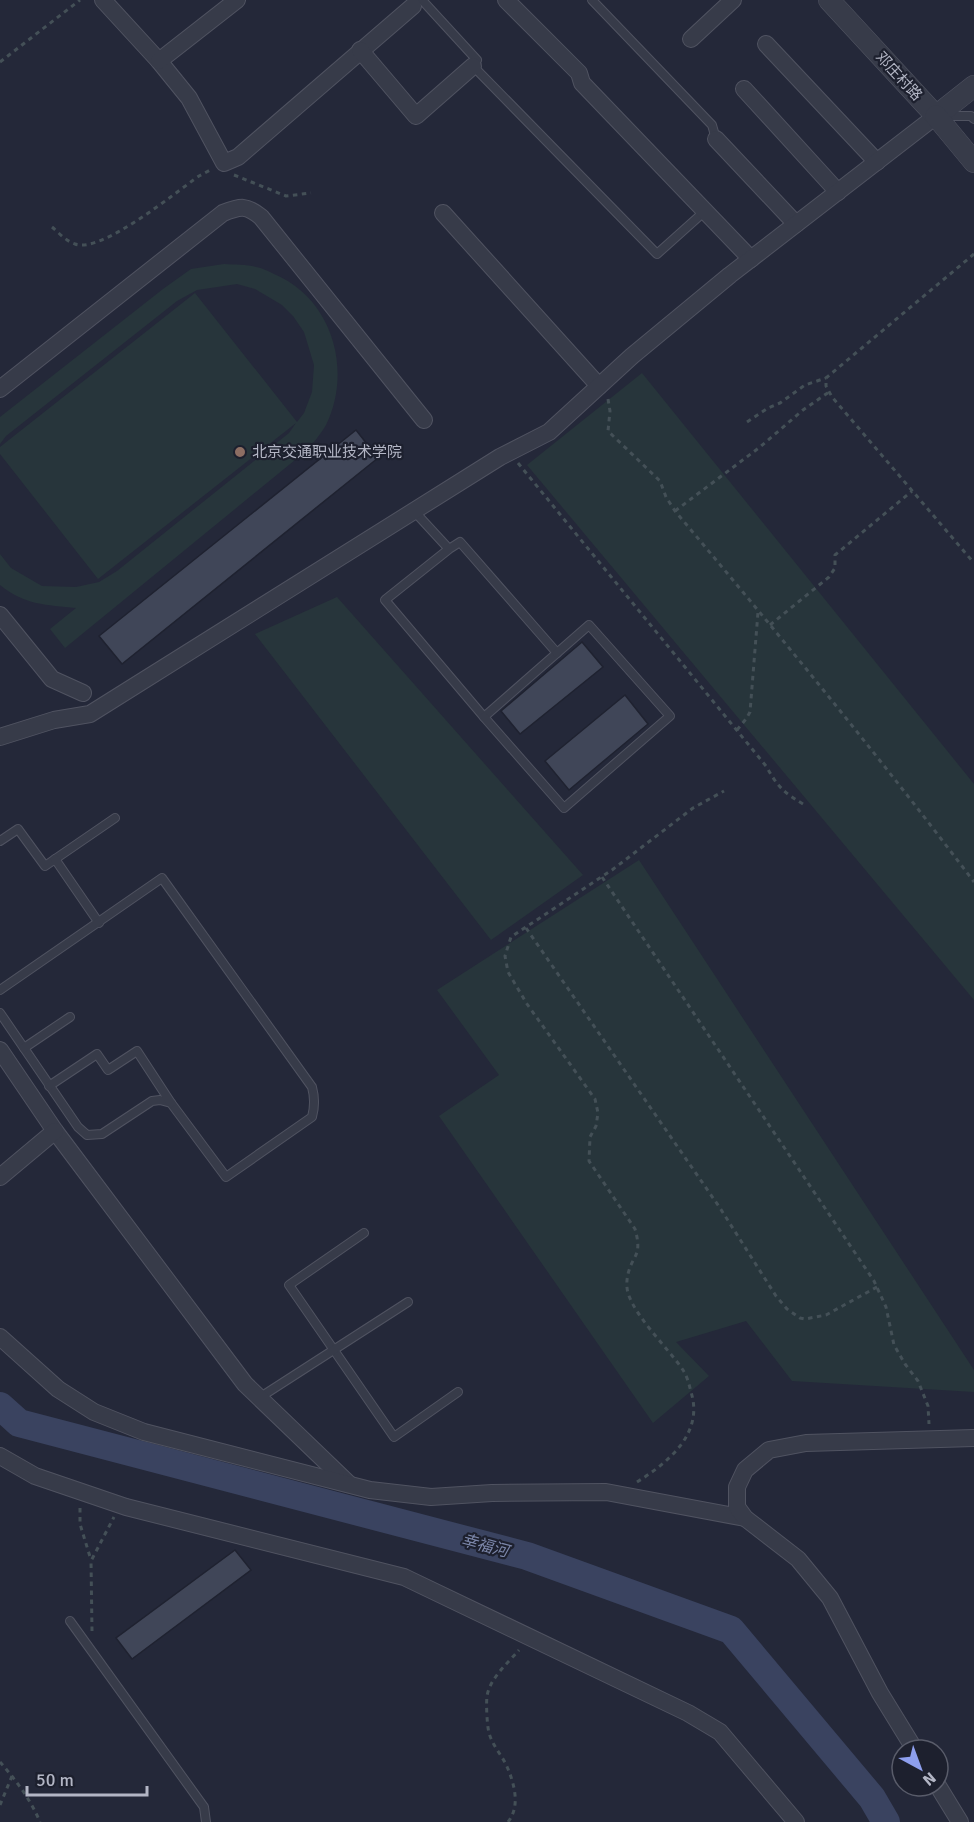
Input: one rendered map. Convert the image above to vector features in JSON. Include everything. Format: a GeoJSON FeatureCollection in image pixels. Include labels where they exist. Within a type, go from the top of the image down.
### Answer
{"type":"FeatureCollection","features":[{"type":"Feature","properties":{"kind":"street"},"geometry":{"type":"LineString","coordinates":[[103,0],[159,61],[189,98],[224,163],[238,157],[415,2]]}},
{"type":"Feature","properties":{"kind":"street"},"geometry":{"type":"LineString","coordinates":[[159,61],[237,0]]}},
{"type":"Feature","properties":{"kind":"street"},"geometry":{"type":"LineString","coordinates":[[506,0],[579,73],[582,83],[751,259]]}},
{"type":"Feature","properties":{"kind":"street"},"geometry":{"type":"LineString","coordinates":[[691,39],[733,0]]}},
{"type":"Feature","properties":{"kind":"street","name":"邓庄村路"},"geometry":{"type":"LineString","coordinates":[[829,0],[936,116],[974,162]]}},
{"type":"Feature","properties":{"kind":"street"},"geometry":{"type":"LineString","coordinates":[[766,44],[877,162]]}},
{"type":"Feature","properties":{"kind":"street"},"geometry":{"type":"LineString","coordinates":[[360,50],[416,116],[473,66]]}},
{"type":"Feature","properties":{"kind":"street"},"geometry":{"type":"LineString","coordinates":[[0,737],[54,720],[90,714],[414,511],[509,453],[549,432],[632,356],[751,259],[974,86]]}},
{"type":"Feature","properties":{"kind":"street"},"geometry":{"type":"LineString","coordinates":[[744,89],[838,192]]}},
{"type":"Feature","properties":{"kind":"street"},"geometry":{"type":"LineString","coordinates":[[716,139],[796,224]]}},
{"type":"Feature","properties":{"kind":"street"},"geometry":{"type":"LineString","coordinates":[[0,389],[223,213],[238,207],[251,209],[261,217],[424,420]]}},
{"type":"Feature","properties":{"kind":"street"},"geometry":{"type":"LineString","coordinates":[[443,213],[599,386]]}},
{"type":"Feature","properties":{"kind":"street"},"geometry":{"type":"LineString","coordinates":[[0,615],[52,680],[83,693]]}},
{"type":"Feature","properties":{"kind":"street"},"geometry":{"type":"LineString","coordinates":[[0,1050],[55,1131],[245,1384],[342,1479],[352,1485]]}},
{"type":"Feature","properties":{"kind":"street"},"geometry":{"type":"LineString","coordinates":[[0,1177],[55,1131]]}},
{"type":"Feature","properties":{"kind":"street"},"geometry":{"type":"LineString","coordinates":[[0,1337],[58,1389],[94,1412],[144,1432],[370,1490],[431,1497],[492,1493],[606,1492],[745,1518]]}},
{"type":"Feature","properties":{"kind":"street"},"geometry":{"type":"LineString","coordinates":[[908,1738],[880,1694],[830,1598],[798,1559],[745,1518],[737,1507],[737,1487],[745,1470],[769,1450],[806,1443],[974,1438]]}},
{"type":"Feature","properties":{"kind":"street"},"geometry":{"type":"LineString","coordinates":[[0,1456],[35,1476],[120,1505],[404,1577],[688,1713],[720,1732],[796,1822]]}},
{"type":"Feature","properties":{"kind":"street"},"geometry":{"type":"LineString","coordinates":[[945,1798],[960,1822]]}},
{"type":"Feature","properties":{"kind":"lane"},"geometry":{"type":"LineString","coordinates":[[592,0],[712,125],[716,139]]}},
{"type":"Feature","properties":{"kind":"lane"},"geometry":{"type":"LineString","coordinates":[[415,2],[477,60],[473,66],[657,254],[705,211]]}},
{"type":"Feature","properties":{"kind":"lane"},"geometry":{"type":"LineString","coordinates":[[936,116],[971,116],[974,119]]}},
{"type":"Feature","properties":{"kind":"lane"},"geometry":{"type":"LineString","coordinates":[[414,511],[449,549]]}},
{"type":"Feature","properties":{"kind":"lane"},"geometry":{"type":"LineString","coordinates":[[484,717],[589,625],[670,716],[564,808],[484,717],[385,600],[460,542],[557,653]]}},
{"type":"Feature","properties":{"kind":"lane"},"geometry":{"type":"LineString","coordinates":[[0,841],[18,828],[45,866],[115,818]]}},
{"type":"Feature","properties":{"kind":"lane"},"geometry":{"type":"LineString","coordinates":[[55,859],[99,923]]}},
{"type":"Feature","properties":{"kind":"lane"},"geometry":{"type":"LineString","coordinates":[[0,990],[162,878],[312,1087],[315,1108],[312,1117],[226,1177],[137,1051],[108,1070],[98,1054],[49,1086]]}},
{"type":"Feature","properties":{"kind":"lane"},"geometry":{"type":"LineString","coordinates":[[0,1013],[78,1127],[87,1135],[102,1134],[152,1101],[171,1102]]}},
{"type":"Feature","properties":{"kind":"lane"},"geometry":{"type":"LineString","coordinates":[[24,1048],[70,1017]]}},
{"type":"Feature","properties":{"kind":"lane"},"geometry":{"type":"LineString","coordinates":[[364,1233],[289,1285],[394,1437],[458,1392]]}},
{"type":"Feature","properties":{"kind":"lane"},"geometry":{"type":"LineString","coordinates":[[259,1399],[408,1302]]}},
{"type":"Feature","properties":{"kind":"lane"},"geometry":{"type":"LineString","coordinates":[[70,1621],[204,1808],[206,1822]]}},
{"type":"Feature","properties":{"kind":"path"},"geometry":{"type":"LineString","coordinates":[[0,62],[80,0]]}},
{"type":"Feature","properties":{"kind":"path"},"geometry":{"type":"LineString","coordinates":[[52,227],[76,244],[90,245],[124,230],[199,176],[224,163],[231,174],[286,196],[311,193]]}},
{"type":"Feature","properties":{"kind":"path"},"geometry":{"type":"LineString","coordinates":[[747,422],[805,385],[826,378],[974,254]]}},
{"type":"Feature","properties":{"kind":"path"},"geometry":{"type":"LineString","coordinates":[[826,378],[829,392],[974,563]]}},
{"type":"Feature","properties":{"kind":"path"},"geometry":{"type":"LineString","coordinates":[[599,386],[608,395],[610,411],[608,431],[660,481],[675,511],[759,610],[974,882]]}},
{"type":"Feature","properties":{"kind":"path"},"geometry":{"type":"LineString","coordinates":[[675,511],[829,392]]}},
{"type":"Feature","properties":{"kind":"path"},"geometry":{"type":"LineString","coordinates":[[509,453],[766,766],[784,793],[803,804]]}},
{"type":"Feature","properties":{"kind":"path"},"geometry":{"type":"LineString","coordinates":[[771,626],[828,577],[835,568],[835,555],[912,491]]}},
{"type":"Feature","properties":{"kind":"path"},"geometry":{"type":"LineString","coordinates":[[736,730],[750,712],[759,610]]}},
{"type":"Feature","properties":{"kind":"path"},"geometry":{"type":"LineString","coordinates":[[619,1494],[656,1470],[681,1446],[694,1421],[694,1403],[685,1373],[635,1308],[628,1294],[626,1284],[630,1266],[637,1252],[637,1238],[635,1230],[589,1161],[590,1137],[596,1126],[598,1113],[595,1099],[527,1005],[508,972],[505,956],[511,937],[602,877],[693,808],[724,791]]}},
{"type":"Feature","properties":{"kind":"path"},"geometry":{"type":"LineString","coordinates":[[602,877],[877,1287],[886,1307],[894,1345],[918,1381],[928,1406],[929,1440]]}},
{"type":"Feature","properties":{"kind":"path"},"geometry":{"type":"LineString","coordinates":[[526,927],[787,1309],[805,1319],[826,1315],[877,1287]]}},
{"type":"Feature","properties":{"kind":"path"},"geometry":{"type":"LineString","coordinates":[[79,1491],[80,1524],[91,1561],[92,1651]]}},
{"type":"Feature","properties":{"kind":"path"},"geometry":{"type":"LineString","coordinates":[[91,1561],[120,1505]]}},
{"type":"Feature","properties":{"kind":"path"},"geometry":{"type":"LineString","coordinates":[[508,1822],[512,1817],[516,1802],[508,1768],[496,1750],[489,1732],[487,1695],[493,1682],[530,1637]]}},
{"type":"Feature","properties":{"kind":"path"},"geometry":{"type":"LineString","coordinates":[[0,1762],[12,1776],[40,1822]]}},
{"type":"Feature","properties":{"kind":"path"},"geometry":{"type":"LineString","coordinates":[[0,1805],[12,1776]]}},
{"type":"Feature","properties":{"kind":"shaded area"},"geometry":{"type":"Polygon","coordinates":[[[224,264],[252,266],[274,274],[294,285],[310,300],[323,318],[332,338],[337,359],[334,404],[326,425],[306,451],[65,648],[50,629],[76,608],[36,603],[9,592],[0,585],[0,554],[11,568],[42,586],[76,587],[99,582],[117,571],[289,433],[296,423],[98,579],[0,454],[0,447],[195,293],[297,422],[304,413],[312,392],[314,365],[304,332],[282,305],[255,289],[237,284],[197,290],[177,301],[6,436],[0,444],[0,417],[191,269],[224,264]]]}},
{"type":"Feature","properties":{"kind":"shaded area"},"geometry":{"type":"Polygon","coordinates":[[[642,373],[974,784],[974,1000],[527,465],[642,373]]]}},
{"type":"Feature","properties":{"kind":"shaded area"},"geometry":{"type":"Polygon","coordinates":[[[337,597],[583,875],[491,940],[255,634],[337,597]]]}},
{"type":"Feature","properties":{"kind":"shaded area"},"geometry":{"type":"Polygon","coordinates":[[[639,860],[974,1370],[974,1392],[792,1381],[746,1321],[676,1342],[709,1376],[653,1423],[439,1116],[499,1075],[437,990],[639,860]]]}},
{"type":"Feature","properties":{"kind":"building"},"geometry":{"type":"Polygon","coordinates":[[[356,430],[378,458],[122,664],[99,636],[356,430]]]}},
{"type":"Feature","properties":{"kind":"building"},"geometry":{"type":"Polygon","coordinates":[[[582,642],[603,667],[520,734],[501,711],[582,642]]]}},
{"type":"Feature","properties":{"kind":"building"},"geometry":{"type":"Polygon","coordinates":[[[625,695],[648,724],[569,790],[545,761],[625,695]]]}},
{"type":"Feature","properties":{"kind":"building"},"geometry":{"type":"Polygon","coordinates":[[[235,1550],[251,1570],[132,1659],[116,1638],[235,1550]]]}},
{"type":"Feature","properties":{"kind":"waterway","name":"幸福河"},"geometry":{"type":"LineString","coordinates":[[0,1406],[19,1423],[527,1556],[731,1630],[872,1798],[886,1822]]}},
{"type":"Feature","properties":{"kind":"place","name":"北京交通职业技术学院"},"geometry":{"type":"Point","coordinates":[240,452]}}]}
